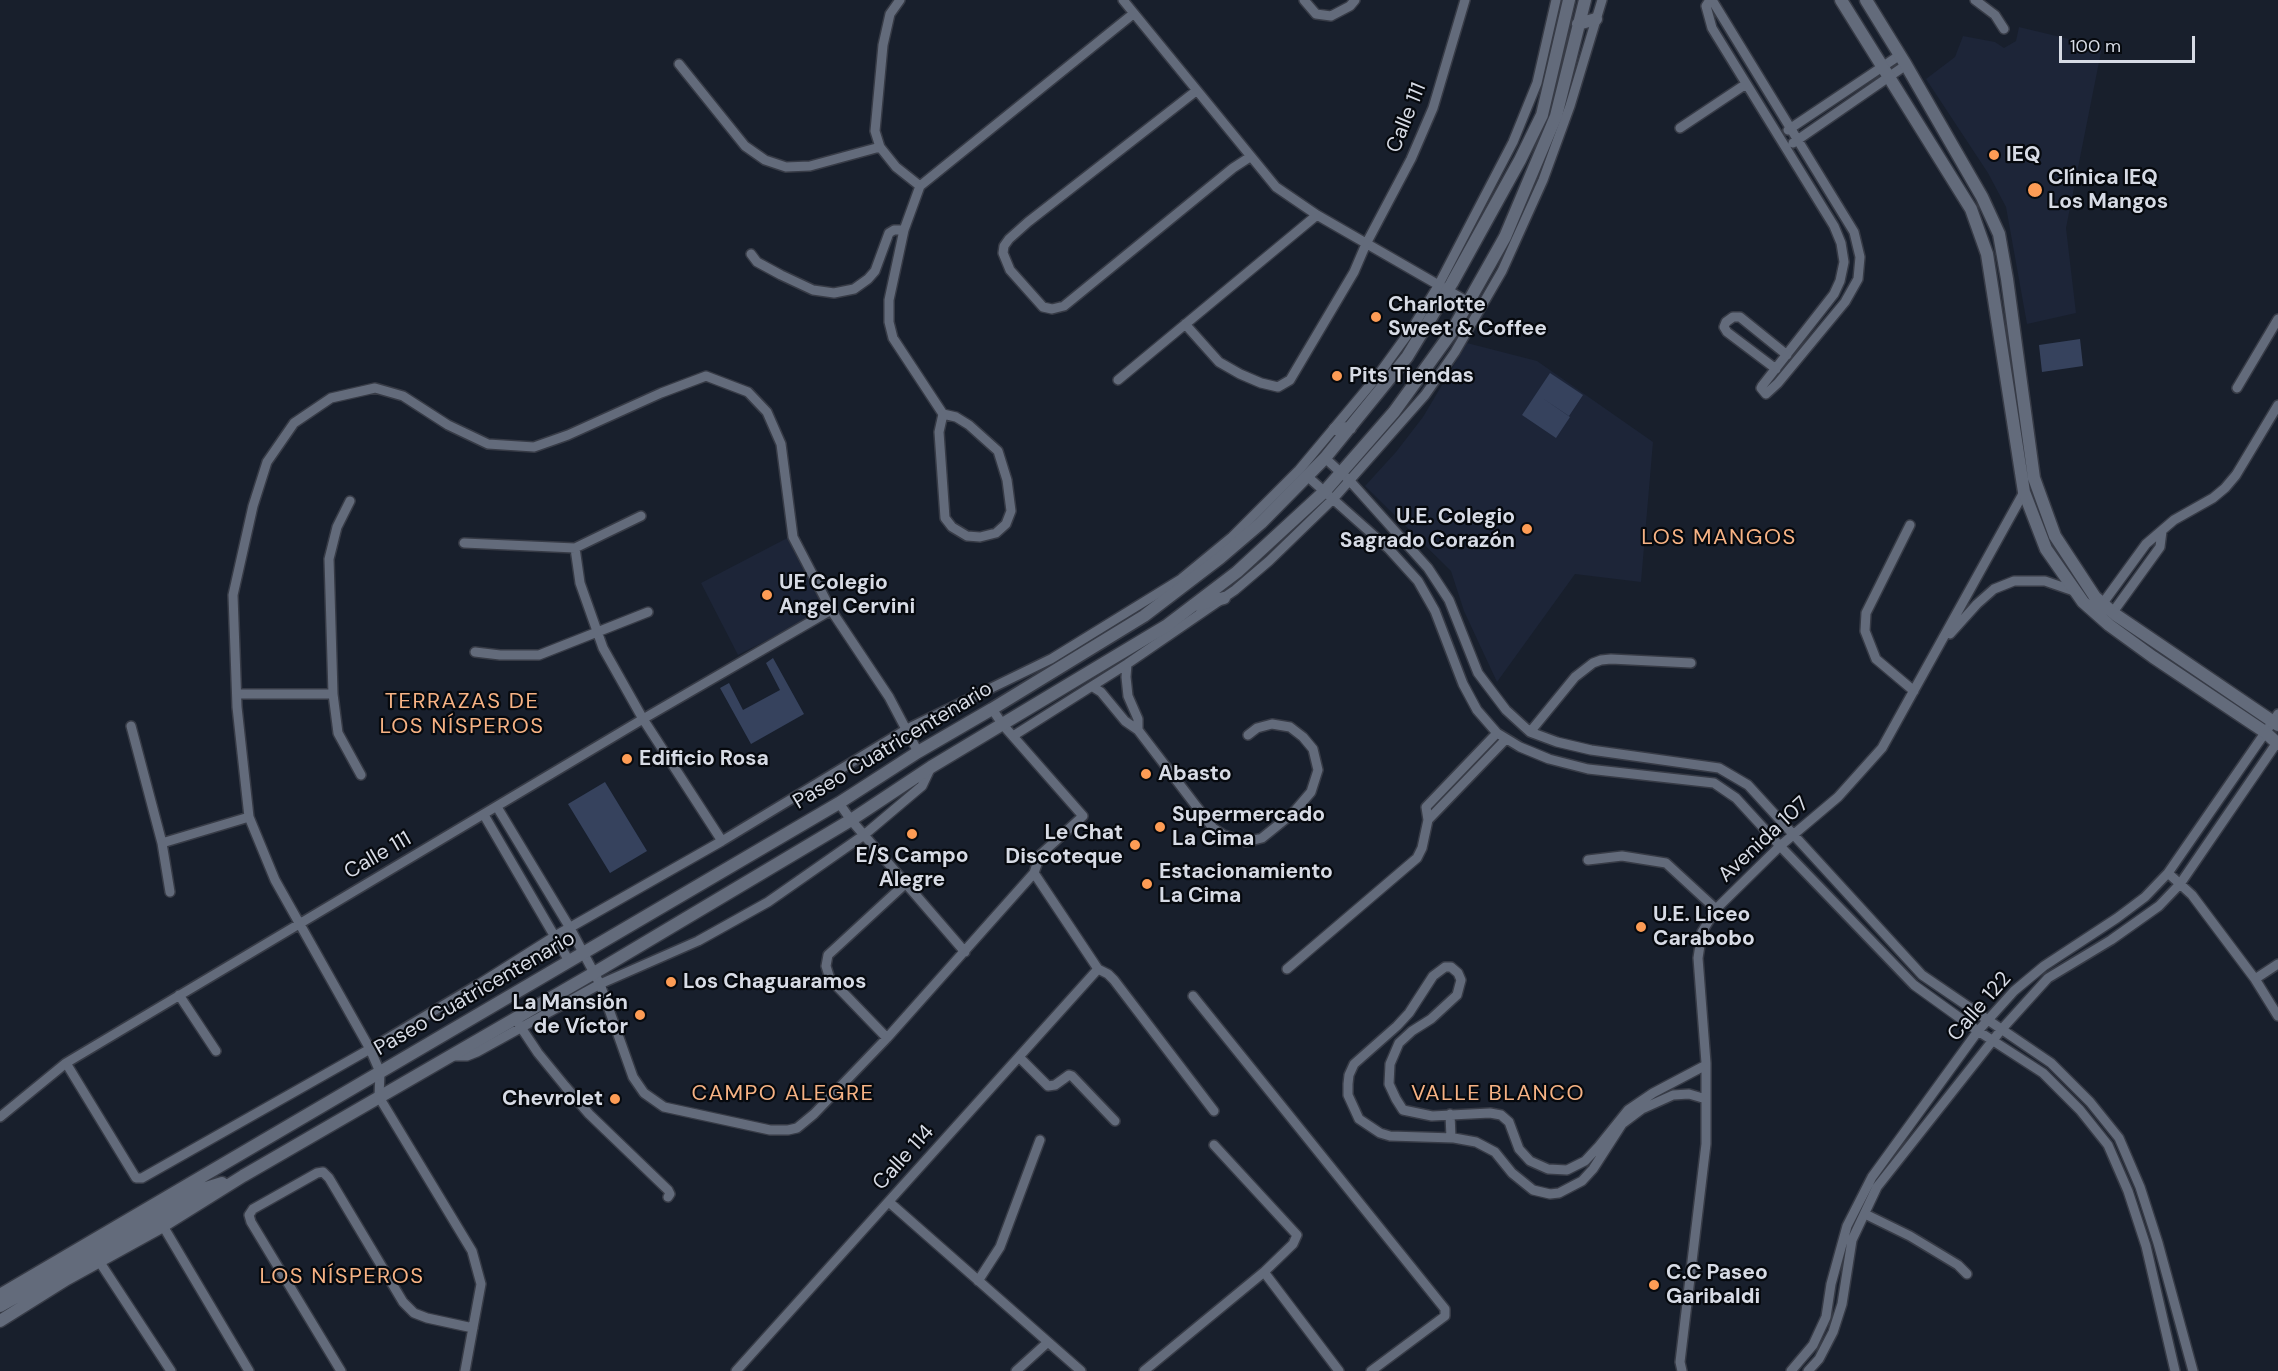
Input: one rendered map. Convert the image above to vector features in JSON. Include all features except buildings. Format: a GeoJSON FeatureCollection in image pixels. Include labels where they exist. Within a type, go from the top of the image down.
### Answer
{"type":"FeatureCollection","features":[{"type":"Feature","properties":{"kind":"street"},"geometry":{"type":"LineString","coordinates":[[900,0],[890,14],[883,45],[875,131],[880,147],[896,167],[920,186]]}},
{"type":"Feature","properties":{"kind":"street"},"geometry":{"type":"LineString","coordinates":[[1123,0],[1276,187],[1317,215],[1468,302]]}},
{"type":"Feature","properties":{"kind":"street"},"geometry":{"type":"LineString","coordinates":[[1304,0],[1316,14],[1331,16],[1350,6],[1355,0]]}},
{"type":"Feature","properties":{"kind":"street","name":"Calle 111"},"geometry":{"type":"LineString","coordinates":[[1185,324],[1219,362],[1261,383],[1278,387],[1290,380],[1354,272],[1366,244],[1411,159],[1433,108],[1465,0]]}},
{"type":"Feature","properties":{"kind":"street","name":"Paseo Cuatricentenario"},"geometry":{"type":"LineString","coordinates":[[66,1063],[139,1180],[370,1049],[555,936],[722,841],[907,729],[1051,659],[1181,579],[1307,476],[1325,458],[1407,357],[1513,142],[1537,83],[1557,0]]}},
{"type":"Feature","properties":{"kind":"street","name":"Paseo Cuatricentenario"},"geometry":{"type":"LineString","coordinates":[[0,1295],[840,803],[918,752],[1144,616],[1196,577],[1261,523],[1443,288],[1520,160],[1542,115],[1569,0]]}},
{"type":"Feature","properties":{"kind":"street","name":"Paseo Cuatricentenario"},"geometry":{"type":"LineString","coordinates":[[1346,477],[1451,333],[1505,237],[1556,116],[1586,0]]}},
{"type":"Feature","properties":{"kind":"street","name":"Paseo Cuatricentenario"},"geometry":{"type":"LineString","coordinates":[[1013,736],[1127,664],[1224,597],[1269,561],[1425,394],[1455,352],[1502,271],[1544,180],[1570,106],[1602,0]]}},
{"type":"Feature","properties":{"kind":"street"},"geometry":{"type":"LineString","coordinates":[[1711,0],[1854,232],[1860,257],[1858,279],[1845,302],[1767,394],[1763,392],[1762,386],[1834,294],[1840,281],[1844,262],[1841,243],[1834,226],[1710,23],[1706,6],[1711,0]]}},
{"type":"Feature","properties":{"kind":"street"},"geometry":{"type":"LineString","coordinates":[[1841,0],[1971,209],[1987,254],[2024,492],[2046,549],[2083,602],[2126,638],[2273,723]]}},
{"type":"Feature","properties":{"kind":"street"},"geometry":{"type":"LineString","coordinates":[[1866,0],[1982,197],[1999,234],[2034,478],[2055,536],[2095,597],[2136,630],[2273,723],[2278,742]]}},
{"type":"Feature","properties":{"kind":"street"},"geometry":{"type":"LineString","coordinates":[[1975,0],[1995,15],[2004,29]]}},
{"type":"Feature","properties":{"kind":"street"},"geometry":{"type":"LineString","coordinates":[[943,414],[939,432],[945,518],[952,527],[967,536],[980,537],[996,533],[1006,524],[1011,511],[1007,480],[999,452],[969,425],[956,417],[943,414],[893,338],[889,322],[889,300],[904,230],[920,186],[1133,14]]}},
{"type":"Feature","properties":{"kind":"street"},"geometry":{"type":"LineString","coordinates":[[1578,24],[1596,19]]}},
{"type":"Feature","properties":{"kind":"street"},"geometry":{"type":"LineString","coordinates":[[1778,136],[1903,60]]}},
{"type":"Feature","properties":{"kind":"street"},"geometry":{"type":"LineString","coordinates":[[679,64],[745,146],[765,160],[786,167],[810,166],[880,147]]}},
{"type":"Feature","properties":{"kind":"street"},"geometry":{"type":"LineString","coordinates":[[1785,148],[1885,71]]}},
{"type":"Feature","properties":{"kind":"street"},"geometry":{"type":"LineString","coordinates":[[1680,128],[1746,84]]}},
{"type":"Feature","properties":{"kind":"street"},"geometry":{"type":"LineString","coordinates":[[1196,91],[1008,239],[1003,253],[1010,270],[1043,307],[1052,309],[1064,306],[1233,168],[1250,157]]}},
{"type":"Feature","properties":{"kind":"street"},"geometry":{"type":"LineString","coordinates":[[1118,380],[1317,215]]}},
{"type":"Feature","properties":{"kind":"street"},"geometry":{"type":"LineString","coordinates":[[752,254],[757,262],[781,275],[813,290],[834,293],[854,289],[868,279],[875,272],[889,233],[894,230],[904,230]]}},
{"type":"Feature","properties":{"kind":"street"},"geometry":{"type":"LineString","coordinates":[[1776,369],[1727,332],[1724,327],[1726,322],[1733,317],[1740,317],[1786,355]]}},
{"type":"Feature","properties":{"kind":"street"},"geometry":{"type":"LineString","coordinates":[[2237,388],[2278,319]]}},
{"type":"Feature","properties":{"kind":"street"},"geometry":{"type":"LineString","coordinates":[[465,1371],[481,1284],[472,1251],[379,1097],[380,1072],[370,1049],[275,880],[249,817],[237,694],[233,595],[253,506],[267,462],[294,423],[331,398],[375,388],[403,396],[448,425],[488,444],[534,447],[568,435],[661,393],[706,376],[748,392],[767,412],[781,444],[794,537],[831,610],[907,729],[918,752]]}},
{"type":"Feature","properties":{"kind":"street"},"geometry":{"type":"LineString","coordinates":[[2103,603],[2146,544],[2174,520],[2213,498],[2225,488],[2236,475],[2278,405]]}},
{"type":"Feature","properties":{"kind":"street"},"geometry":{"type":"LineString","coordinates":[[1335,429],[1350,428]]}},
{"type":"Feature","properties":{"kind":"street"},"geometry":{"type":"LineString","coordinates":[[1325,458],[1346,477],[1428,568],[1449,600],[1478,673],[1506,710],[1530,732],[1557,742],[1591,750],[1719,768],[1748,785],[1922,975],[2051,1063],[2090,1102],[2119,1138],[2140,1187],[2193,1371]]}},
{"type":"Feature","properties":{"kind":"street"},"geometry":{"type":"LineString","coordinates":[[1307,476],[1389,549],[1418,581],[1435,611],[1463,684],[1477,710],[1501,736],[1549,759],[1588,769],[1714,783],[1736,798],[1914,985],[1978,1031],[2043,1073],[2080,1110],[2108,1145],[2128,1191],[2146,1246],[2175,1371]]}},
{"type":"Feature","properties":{"kind":"street","name":"Avenida 107"},"geometry":{"type":"LineString","coordinates":[[1682,1371],[1680,1362],[1706,1144],[1706,1065],[1698,958],[1702,932],[1716,909],[1780,846],[1838,797],[1882,748],[2024,492]]}},
{"type":"Feature","properties":{"kind":"street","name":"Paseo Cuatricentenario"},"geometry":{"type":"LineString","coordinates":[[0,1321],[379,1097],[597,978],[851,820],[931,767],[1166,626],[1330,495]]}},
{"type":"Feature","properties":{"kind":"street"},"geometry":{"type":"LineString","coordinates":[[350,501],[337,526],[329,559],[333,694],[338,733],[361,775]]}},
{"type":"Feature","properties":{"kind":"street"},"geometry":{"type":"LineString","coordinates":[[464,543],[576,548],[641,516]]}},
{"type":"Feature","properties":{"kind":"street"},"geometry":{"type":"LineString","coordinates":[[1910,525],[1866,613],[1865,631],[1876,659],[1914,691]]}},
{"type":"Feature","properties":{"kind":"street"},"geometry":{"type":"LineString","coordinates":[[2113,612],[2160,548],[2162,531]]}},
{"type":"Feature","properties":{"kind":"street"},"geometry":{"type":"LineString","coordinates":[[576,548],[580,583],[603,648],[643,718],[722,841]]}},
{"type":"Feature","properties":{"kind":"street"},"geometry":{"type":"LineString","coordinates":[[1181,579],[1196,577]]}},
{"type":"Feature","properties":{"kind":"street"},"geometry":{"type":"LineString","coordinates":[[1939,647],[1977,604],[1995,589],[2014,581],[2044,581],[2074,591]]}},
{"type":"Feature","properties":{"kind":"street"},"geometry":{"type":"LineString","coordinates":[[1191,607],[1224,597]]}},
{"type":"Feature","properties":{"kind":"street","name":"Calle 111"},"geometry":{"type":"LineString","coordinates":[[0,1117],[66,1063],[643,718],[831,610]]}},
{"type":"Feature","properties":{"kind":"street"},"geometry":{"type":"LineString","coordinates":[[475,652],[500,655],[538,655],[648,612]]}},
{"type":"Feature","properties":{"kind":"street"},"geometry":{"type":"LineString","coordinates":[[1530,732],[1575,677],[1593,663],[1601,660],[1691,663]]}},
{"type":"Feature","properties":{"kind":"street"},"geometry":{"type":"LineString","coordinates":[[1127,664],[1128,696],[1138,719],[1138,730]]}},
{"type":"Feature","properties":{"kind":"street"},"geometry":{"type":"LineString","coordinates":[[1093,687],[1101,692],[1125,721],[1138,730],[1213,828],[1224,835],[1246,842],[1262,838],[1293,813],[1311,792],[1318,770],[1313,749],[1290,727],[1272,724],[1257,728],[1248,735]]}},
{"type":"Feature","properties":{"kind":"street"},"geometry":{"type":"LineString","coordinates":[[237,694],[333,694]]}},
{"type":"Feature","properties":{"kind":"street"},"geometry":{"type":"LineString","coordinates":[[497,807],[570,928],[597,978],[626,1062],[644,1093],[664,1107],[770,1130],[788,1130],[806,1122],[886,1038],[1034,873],[1040,855],[1083,816],[992,709]]}},
{"type":"Feature","properties":{"kind":"street","name":"Calle 122"},"geometry":{"type":"LineString","coordinates":[[1791,1371],[1814,1345],[1826,1317],[1831,1284],[1847,1226],[1872,1177],[1986,1020],[2036,972],[2145,897],[2168,873],[2273,723]]}},
{"type":"Feature","properties":{"kind":"street"},"geometry":{"type":"LineString","coordinates":[[131,726],[162,843],[170,892]]}},
{"type":"Feature","properties":{"kind":"street"},"geometry":{"type":"LineString","coordinates":[[1287,969],[1417,858],[1422,848],[1428,820],[1426,807],[1430,800],[1501,736]]}},
{"type":"Feature","properties":{"kind":"street","name":"Calle 122"},"geometry":{"type":"LineString","coordinates":[[1808,1371],[1819,1359],[1833,1332],[1842,1304],[1852,1240],[1877,1187],[1992,1040],[2049,978],[2150,913],[2180,884],[2278,742]]}},
{"type":"Feature","properties":{"kind":"street","name":"Paseo Cuatricentenario"},"geometry":{"type":"LineString","coordinates":[[597,978],[698,941],[768,902],[864,835],[922,786],[931,767]]}},
{"type":"Feature","properties":{"kind":"street"},"geometry":{"type":"LineString","coordinates":[[840,803],[851,820],[965,952]]}},
{"type":"Feature","properties":{"kind":"street"},"geometry":{"type":"LineString","coordinates":[[484,815],[569,961]]}},
{"type":"Feature","properties":{"kind":"street"},"geometry":{"type":"LineString","coordinates":[[162,843],[249,817]]}},
{"type":"Feature","properties":{"kind":"street"},"geometry":{"type":"LineString","coordinates":[[1588,860],[1622,856],[1666,863],[1716,909]]}},
{"type":"Feature","properties":{"kind":"street"},"geometry":{"type":"LineString","coordinates":[[1034,873],[1098,969],[1114,980],[1214,1111]]}},
{"type":"Feature","properties":{"kind":"street"},"geometry":{"type":"LineString","coordinates":[[2168,873],[2209,917],[2255,979],[2278,1016]]}},
{"type":"Feature","properties":{"kind":"street"},"geometry":{"type":"LineString","coordinates":[[886,1038],[830,979],[826,966],[828,955],[905,884]]}},
{"type":"Feature","properties":{"kind":"street"},"geometry":{"type":"LineString","coordinates":[[2255,979],[2278,964]]}},
{"type":"Feature","properties":{"kind":"street"},"geometry":{"type":"LineString","coordinates":[[1706,1065],[1653,1093],[1628,1110],[1584,1161],[1567,1170],[1548,1169],[1530,1161],[1519,1149],[1509,1122],[1501,1115],[1490,1113],[1432,1116],[1403,1110],[1389,1084],[1390,1064],[1399,1043],[1431,1019],[1457,995],[1461,980],[1458,973],[1451,967],[1445,967],[1433,976],[1409,1013],[1397,1026],[1354,1064],[1348,1084],[1348,1095],[1359,1119],[1380,1133],[1390,1136],[1450,1138],[1476,1142],[1495,1152],[1512,1173],[1533,1190],[1550,1194],[1572,1188],[1582,1181],[1593,1169],[1622,1124],[1642,1109],[1676,1095],[1689,1094],[1706,1099]]}},
{"type":"Feature","properties":{"kind":"street","name":"Calle 114"},"geometry":{"type":"LineString","coordinates":[[736,1371],[1098,969]]}},
{"type":"Feature","properties":{"kind":"street"},"geometry":{"type":"LineString","coordinates":[[178,995],[216,1052]]}},
{"type":"Feature","properties":{"kind":"street"},"geometry":{"type":"LineString","coordinates":[[1193,996],[1445,1309],[1445,1316],[1371,1371]]}},
{"type":"Feature","properties":{"kind":"street"},"geometry":{"type":"LineString","coordinates":[[518,1022],[538,1053],[565,1086],[589,1114],[668,1190],[670,1194],[668,1197]]}},
{"type":"Feature","properties":{"kind":"street"},"geometry":{"type":"LineString","coordinates":[[1018,1057],[1048,1086],[1055,1085],[1069,1075],[1072,1076],[1115,1121]]}},
{"type":"Feature","properties":{"kind":"street"},"geometry":{"type":"LineString","coordinates":[[1673,1083],[1676,1095]]}},
{"type":"Feature","properties":{"kind":"street"},"geometry":{"type":"LineString","coordinates":[[1450,1114],[1450,1138]]}},
{"type":"Feature","properties":{"kind":"street"},"geometry":{"type":"LineString","coordinates":[[978,1281],[1000,1247],[1040,1140]]}},
{"type":"Feature","properties":{"kind":"street"},"geometry":{"type":"LineString","coordinates":[[1144,1371],[1263,1272],[1293,1244],[1297,1234],[1214,1145]]}},
{"type":"Feature","properties":{"kind":"street"},"geometry":{"type":"LineString","coordinates":[[1567,1170],[1572,1188]]}},
{"type":"Feature","properties":{"kind":"street"},"geometry":{"type":"LineString","coordinates":[[341,1371],[251,1222],[249,1215],[253,1209],[317,1173],[323,1172],[328,1178],[403,1302],[414,1313],[473,1328]]}},
{"type":"Feature","properties":{"kind":"street"},"geometry":{"type":"LineString","coordinates":[[0,1306],[206,1188],[243,1176]]}},
{"type":"Feature","properties":{"kind":"street"},"geometry":{"type":"LineString","coordinates":[[889,1202],[1081,1371]]}},
{"type":"Feature","properties":{"kind":"street"},"geometry":{"type":"LineString","coordinates":[[1865,1214],[1910,1236],[1958,1265],[1967,1274]]}},
{"type":"Feature","properties":{"kind":"street"},"geometry":{"type":"LineString","coordinates":[[163,1226],[249,1371]]}},
{"type":"Feature","properties":{"kind":"street"},"geometry":{"type":"LineString","coordinates":[[99,1262],[171,1371]]}},
{"type":"Feature","properties":{"kind":"street"},"geometry":{"type":"LineString","coordinates":[[1263,1272],[1339,1371]]}},
{"type":"Feature","properties":{"kind":"street"},"geometry":{"type":"LineString","coordinates":[[1017,1371],[1048,1342]]}},
{"type":"Feature","properties":{"kind":"shaded area","name":"Clínica IEQ Los Mangos"},"geometry":{"type":"Polygon","coordinates":[[[2019,27],[2102,47],[2066,228],[2076,313],[2027,324],[2006,207],[1988,173],[1926,79],[1955,57],[1963,36],[1995,42],[2004,48],[2016,41],[2019,27]]]}},
{"type":"Feature","properties":{"kind":"shaded area"},"geometry":{"type":"Polygon","coordinates":[[[2080,339],[2083,366],[2042,372],[2039,345],[2080,339]]]}},
{"type":"Feature","properties":{"kind":"shaded area","name":"U.E. Colegio Sagrado Corazón"},"geometry":{"type":"Polygon","coordinates":[[[1467,343],[1537,361],[1653,442],[1641,582],[1575,574],[1497,682],[1464,611],[1451,571],[1365,486],[1396,452],[1423,417],[1467,343]]]}},
{"type":"Feature","properties":{"kind":"shaded area"},"geometry":{"type":"Polygon","coordinates":[[[1550,373],[1583,395],[1569,416],[1541,397],[1570,417],[1556,438],[1522,415],[1550,373]]]}},
{"type":"Feature","properties":{"kind":"shaded area","name":"UE Colegio Angel Cervini"},"geometry":{"type":"Polygon","coordinates":[[[795,534],[832,607],[738,655],[701,583],[795,534]]]}},
{"type":"Feature","properties":{"kind":"shaded area"},"geometry":{"type":"Polygon","coordinates":[[[773,658],[804,714],[751,744],[720,688],[729,683],[743,710],[780,690],[766,663],[773,658]]]}},
{"type":"Feature","properties":{"kind":"shaded area"},"geometry":{"type":"Polygon","coordinates":[[[605,782],[647,851],[610,873],[568,804],[605,782]]]}},
{"type":"Feature","properties":{"kind":"place","name":"IEQ"},"geometry":{"type":"Point","coordinates":[1994,155]}},
{"type":"Feature","properties":{"kind":"place","name":"Clínica IEQ Los Mangos"},"geometry":{"type":"Point","coordinates":[2035,190]}},
{"type":"Feature","properties":{"kind":"place","name":"Charlotte Sweet & Coffee"},"geometry":{"type":"Point","coordinates":[1376,317]}},
{"type":"Feature","properties":{"kind":"place","name":"Pits Tiendas"},"geometry":{"type":"Point","coordinates":[1337,376]}},
{"type":"Feature","properties":{"kind":"place","name":"U.E. Colegio Sagrado Corazón"},"geometry":{"type":"Point","coordinates":[1527,529]}},
{"type":"Feature","properties":{"kind":"place","name":"UE Colegio Angel Cervini"},"geometry":{"type":"Point","coordinates":[767,595]}},
{"type":"Feature","properties":{"kind":"place","name":"Edificio Rosa"},"geometry":{"type":"Point","coordinates":[627,759]}},
{"type":"Feature","properties":{"kind":"place","name":"Abasto"},"geometry":{"type":"Point","coordinates":[1146,774]}},
{"type":"Feature","properties":{"kind":"place","name":"Supermercado La Cima"},"geometry":{"type":"Point","coordinates":[1160,827]}},
{"type":"Feature","properties":{"kind":"place","name":"E/S Campo Alegre"},"geometry":{"type":"Point","coordinates":[912,834]}},
{"type":"Feature","properties":{"kind":"place","name":"Le Chat Discoteque"},"geometry":{"type":"Point","coordinates":[1135,845]}},
{"type":"Feature","properties":{"kind":"place","name":"Estacionamiento La Cima"},"geometry":{"type":"Point","coordinates":[1147,884]}},
{"type":"Feature","properties":{"kind":"place","name":"U.E. Liceo Carabobo"},"geometry":{"type":"Point","coordinates":[1641,927]}},
{"type":"Feature","properties":{"kind":"place","name":"Los Chaguaramos"},"geometry":{"type":"Point","coordinates":[671,982]}},
{"type":"Feature","properties":{"kind":"place","name":"La Mansión de Víctor"},"geometry":{"type":"Point","coordinates":[640,1015]}},
{"type":"Feature","properties":{"kind":"place","name":"Chevrolet"},"geometry":{"type":"Point","coordinates":[615,1099]}},
{"type":"Feature","properties":{"kind":"place","name":"C.C Paseo Garibaldi"},"geometry":{"type":"Point","coordinates":[1654,1285]}},
{"type":"Feature","properties":{"kind":"district","name":"LOS MANGOS"},"geometry":{"type":"Point","coordinates":[1719,538]}},
{"type":"Feature","properties":{"kind":"district","name":"TERRAZAS DE LOS NÍSPEROS"},"geometry":{"type":"Point","coordinates":[462,714]}},
{"type":"Feature","properties":{"kind":"district","name":"CAMPO ALEGRE"},"geometry":{"type":"Point","coordinates":[783,1094]}},
{"type":"Feature","properties":{"kind":"district","name":"VALLE BLANCO"},"geometry":{"type":"Point","coordinates":[1498,1094]}},
{"type":"Feature","properties":{"kind":"district","name":"LOS NÍSPEROS"},"geometry":{"type":"Point","coordinates":[342,1277]}}]}
